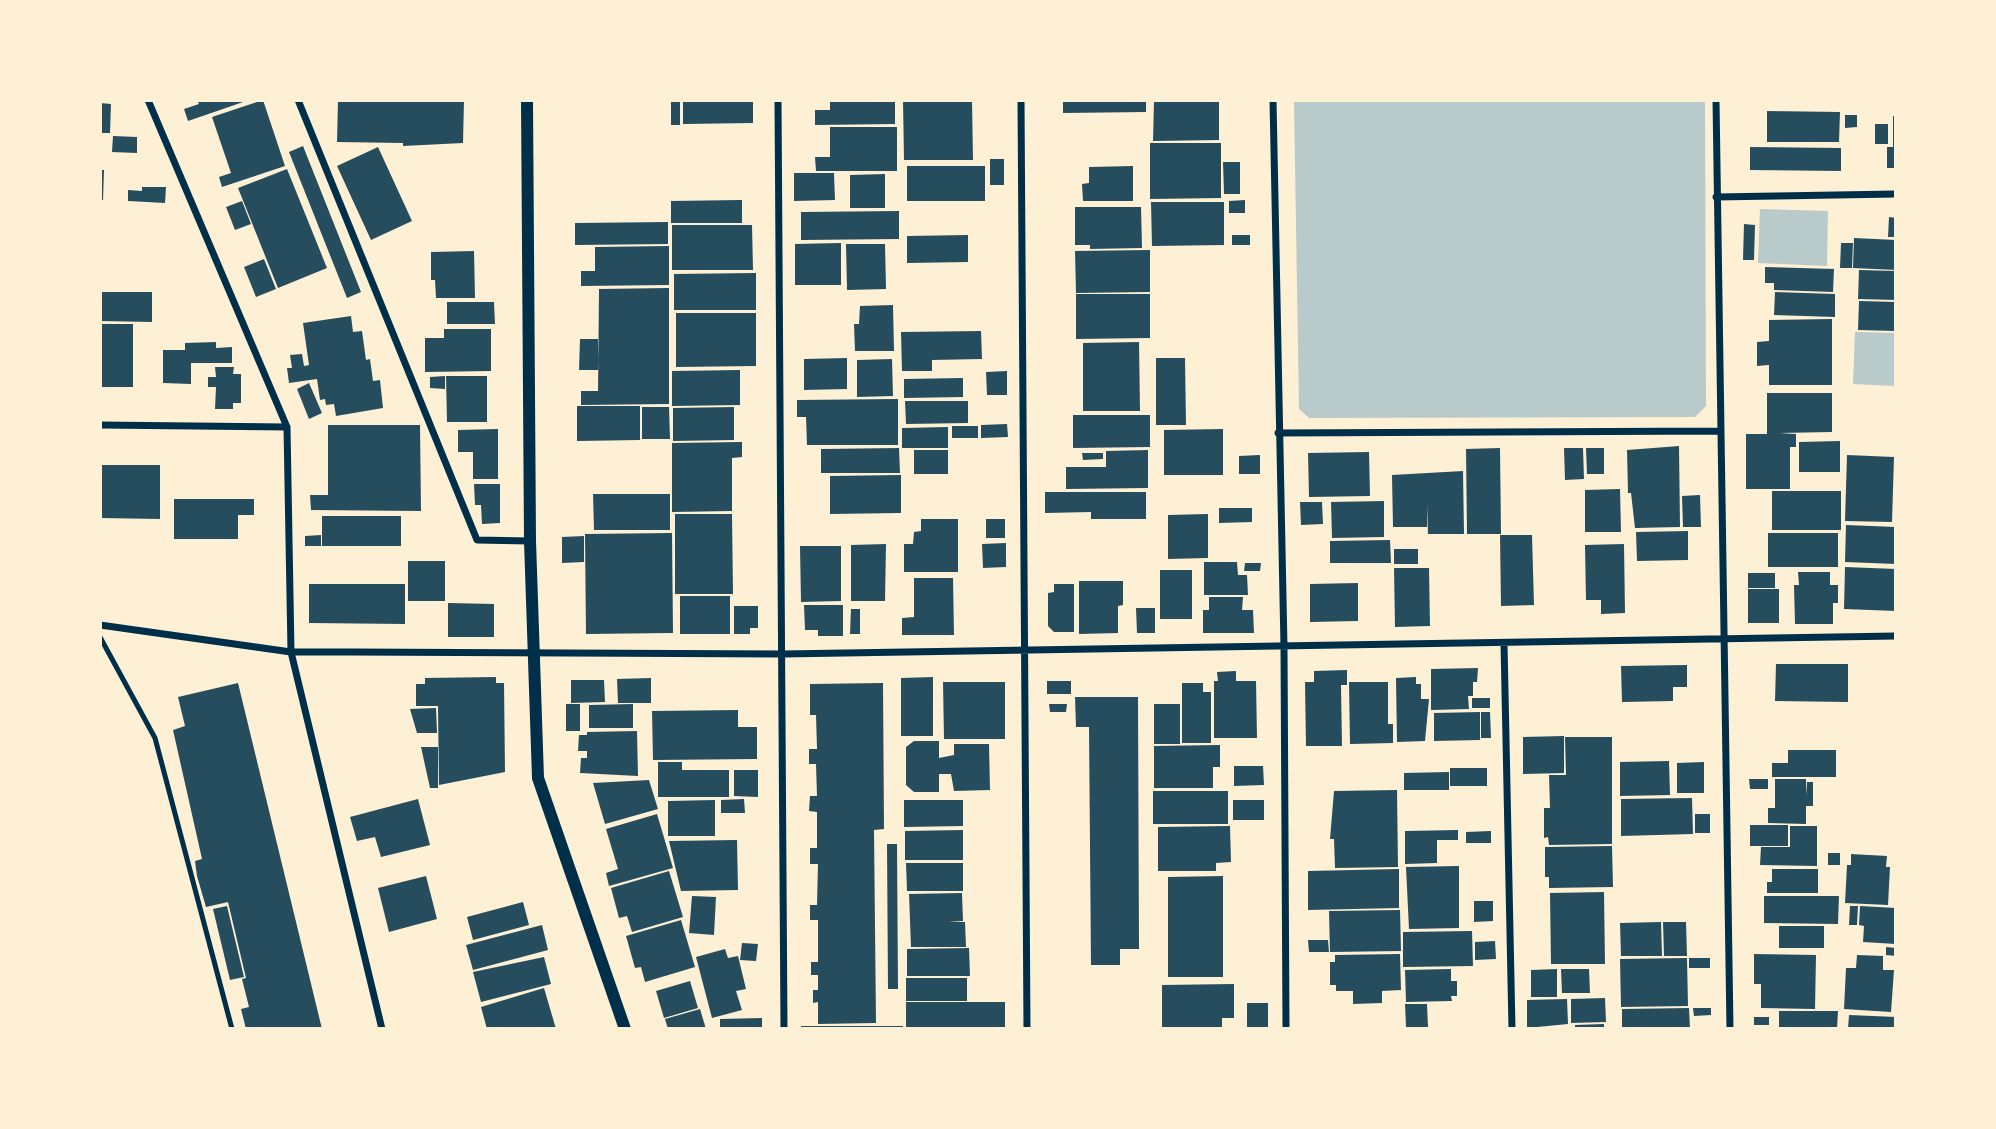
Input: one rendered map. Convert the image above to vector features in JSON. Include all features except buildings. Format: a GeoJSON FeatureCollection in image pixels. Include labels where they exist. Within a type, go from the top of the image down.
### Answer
{"type":"FeatureCollection","features":[{"type":"Feature","properties":{"kind":"street"},"geometry":{"type":"LineString","coordinates":[[148,100],[288,427],[291,652],[382,1029]]}},
{"type":"Feature","properties":{"kind":"street"},"geometry":{"type":"LineString","coordinates":[[299,100],[477,540],[530,541]]}},
{"type":"Feature","properties":{"kind":"street"},"geometry":{"type":"LineString","coordinates":[[527,100],[530,541],[538,778],[625,1029]]}},
{"type":"Feature","properties":{"kind":"street"},"geometry":{"type":"LineString","coordinates":[[778,100],[783,1029]]}},
{"type":"Feature","properties":{"kind":"street"},"geometry":{"type":"LineString","coordinates":[[1021,100],[1022,651],[1027,1029]]}},
{"type":"Feature","properties":{"kind":"street"},"geometry":{"type":"LineString","coordinates":[[1273,100],[1284,647],[1286,1029]]}},
{"type":"Feature","properties":{"kind":"street"},"geometry":{"type":"LineString","coordinates":[[1716,100],[1730,1029]]}},
{"type":"Feature","properties":{"kind":"street"},"geometry":{"type":"LineString","coordinates":[[1716,197],[1896,194]]}},
{"type":"Feature","properties":{"kind":"street"},"geometry":{"type":"LineString","coordinates":[[100,425],[288,427]]}},
{"type":"Feature","properties":{"kind":"street"},"geometry":{"type":"LineString","coordinates":[[1278,433],[1719,430]]}},
{"type":"Feature","properties":{"kind":"street"},"geometry":{"type":"LineString","coordinates":[[100,625],[291,652],[783,654],[1896,636]]}},
{"type":"Feature","properties":{"kind":"street"},"geometry":{"type":"LineString","coordinates":[[1504,643],[1513,1029]]}},
{"type":"Feature","properties":{"kind":"lane"},"geometry":{"type":"LineString","coordinates":[[100,637],[155,738],[232,1029]]}},
{"type":"Feature","properties":{"kind":"shaded area"},"geometry":{"type":"Polygon","coordinates":[[[1294,100],[1705,100],[1706,406],[1695,417],[1309,418],[1299,409],[1294,100]]]}},
{"type":"Feature","properties":{"kind":"shaded area"},"geometry":{"type":"Polygon","coordinates":[[[1760,209],[1828,211],[1827,266],[1758,263],[1760,209]]]}},
{"type":"Feature","properties":{"kind":"shaded area"},"geometry":{"type":"Polygon","coordinates":[[[1855,332],[1896,333],[1896,386],[1853,384],[1855,332]]]}}]}
